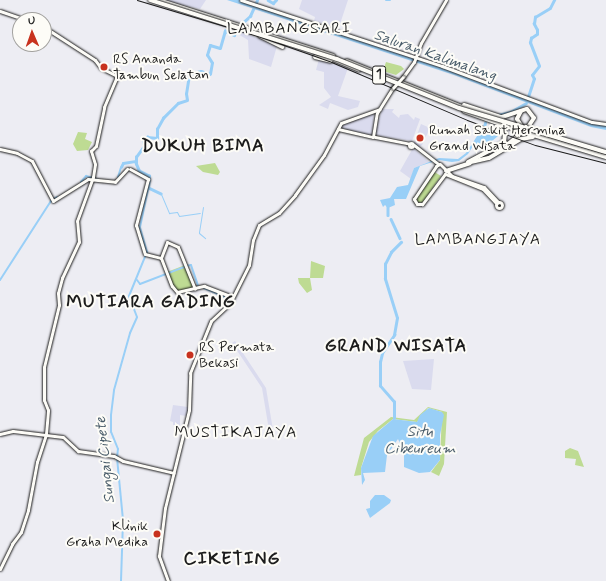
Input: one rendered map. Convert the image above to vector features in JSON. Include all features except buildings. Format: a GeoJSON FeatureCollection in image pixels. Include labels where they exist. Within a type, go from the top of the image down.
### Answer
{"type":"FeatureCollection","features":[{"type":"Feature","properties":{"kind":"highway","name":"1"},"geometry":{"type":"LineString","coordinates":[[147,0],[241,26],[259,36],[352,67],[472,114],[587,152],[606,153]]}},
{"type":"Feature","properties":{"kind":"highway","name":"1"},"geometry":{"type":"LineString","coordinates":[[150,0],[337,59],[459,108],[606,153]]}},
{"type":"Feature","properties":{"kind":"highway","name":"1"},"geometry":{"type":"LineString","coordinates":[[157,0],[328,54],[492,119],[571,145],[606,153]]}},
{"type":"Feature","properties":{"kind":"highway","name":"1"},"geometry":{"type":"LineString","coordinates":[[157,0],[328,55],[464,108],[606,153]]}},
{"type":"Feature","properties":{"kind":"highway"},"geometry":{"type":"LineString","coordinates":[[259,36],[283,47]]}},
{"type":"Feature","properties":{"kind":"highway"},"geometry":{"type":"LineString","coordinates":[[279,36],[328,54]]}},
{"type":"Feature","properties":{"kind":"highway"},"geometry":{"type":"LineString","coordinates":[[315,57],[352,67]]}},
{"type":"Feature","properties":{"kind":"highway"},"geometry":{"type":"LineString","coordinates":[[426,92],[494,116],[505,116],[527,109],[534,117],[528,126],[518,136],[495,151],[446,171]]}},
{"type":"Feature","properties":{"kind":"highway"},"geometry":{"type":"LineString","coordinates":[[528,126],[532,115],[528,111],[523,110],[517,116],[520,126],[571,145]]}},
{"type":"Feature","properties":{"kind":"highway"},"geometry":{"type":"LineString","coordinates":[[469,162],[501,146],[506,137],[500,127],[472,114]]}},
{"type":"Feature","properties":{"kind":"highway"},"geometry":{"type":"LineString","coordinates":[[444,166],[489,158],[528,137],[587,152]]}},
{"type":"Feature","properties":{"kind":"main road"},"geometry":{"type":"LineString","coordinates":[[241,0],[415,56],[592,122],[606,124]]}},
{"type":"Feature","properties":{"kind":"main road"},"geometry":{"type":"LineString","coordinates":[[372,138],[380,109],[393,87],[413,62],[446,0]]}},
{"type":"Feature","properties":{"kind":"main road"},"geometry":{"type":"LineString","coordinates":[[0,11],[12,15]]}},
{"type":"Feature","properties":{"kind":"main road"},"geometry":{"type":"LineString","coordinates":[[0,569],[12,544],[21,532],[28,513],[37,464],[46,434],[48,410],[44,400],[44,367],[59,305],[60,284],[78,243],[76,221],[92,178],[96,160],[91,152],[96,146],[104,107],[117,76],[101,68],[99,63],[52,33]]}},
{"type":"Feature","properties":{"kind":"main road"},"geometry":{"type":"LineString","coordinates":[[168,581],[161,565],[159,554],[164,508],[189,410],[191,370],[213,318],[229,303],[249,265],[258,226],[279,213],[294,195],[324,155],[344,121],[376,112],[380,109]]}},
{"type":"Feature","properties":{"kind":"main road"},"geometry":{"type":"LineString","coordinates":[[372,138],[376,112]]}},
{"type":"Feature","properties":{"kind":"main road"},"geometry":{"type":"LineString","coordinates":[[339,130],[359,137],[411,145],[437,165],[444,166],[446,171],[456,178],[484,187],[497,203],[483,189],[444,174],[424,202],[417,204],[414,196],[437,165]]}},
{"type":"Feature","properties":{"kind":"main road"},"geometry":{"type":"LineString","coordinates":[[0,149],[17,153],[34,162],[52,200],[87,179],[92,178],[114,182],[128,170],[147,182],[136,225],[147,254],[161,258]]}},
{"type":"Feature","properties":{"kind":"main road"},"geometry":{"type":"LineString","coordinates":[[194,289],[179,247],[170,243],[166,245],[161,258],[176,292],[182,293],[194,289],[205,285],[232,297]]}},
{"type":"Feature","properties":{"kind":"main road"},"geometry":{"type":"LineString","coordinates":[[0,434],[12,431],[65,437],[78,451],[116,457],[123,461],[173,471]]}},
{"type":"Feature","properties":{"kind":"shaded area"},"geometry":{"type":"Polygon","coordinates":[[[162,0],[206,0],[200,9],[162,0]]]}},
{"type":"Feature","properties":{"kind":"shaded area"},"geometry":{"type":"Polygon","coordinates":[[[302,0],[348,0],[340,24],[328,25],[314,21],[315,17],[299,9],[302,0]]]}},
{"type":"Feature","properties":{"kind":"shaded area"},"geometry":{"type":"Polygon","coordinates":[[[237,30],[277,46],[271,67],[249,59],[248,40],[236,33],[237,30]]]}},
{"type":"Feature","properties":{"kind":"shaded area"},"geometry":{"type":"Polygon","coordinates":[[[319,59],[348,68],[338,96],[360,101],[358,107],[348,110],[330,103],[328,109],[319,105],[331,97],[324,88],[324,72],[316,70],[319,59]]]}},
{"type":"Feature","properties":{"kind":"shaded area"},"geometry":{"type":"Polygon","coordinates":[[[382,109],[394,109],[392,112],[399,118],[400,115],[408,114],[414,120],[415,117],[420,119],[412,141],[375,135],[382,109]]]}},
{"type":"Feature","properties":{"kind":"shaded area"},"geometry":{"type":"Polygon","coordinates":[[[374,111],[372,136],[341,128],[341,124],[374,111]]]}},
{"type":"Feature","properties":{"kind":"shaded area","name":"Rumah Sakit Hermina Grand Wisata"},"geometry":{"type":"Polygon","coordinates":[[[421,124],[430,128],[422,145],[418,148],[414,143],[421,124]]]}},
{"type":"Feature","properties":{"kind":"shaded area"},"geometry":{"type":"Polygon","coordinates":[[[413,148],[429,162],[414,168],[411,179],[400,171],[413,148]]]}},
{"type":"Feature","properties":{"kind":"shaded area"},"geometry":{"type":"Polygon","coordinates":[[[235,341],[266,388],[273,430],[269,430],[262,388],[232,343],[235,341]]]}},
{"type":"Feature","properties":{"kind":"shaded area"},"geometry":{"type":"Polygon","coordinates":[[[434,359],[431,390],[412,389],[403,361],[434,359]]]}},
{"type":"Feature","properties":{"kind":"shaded area"},"geometry":{"type":"Polygon","coordinates":[[[173,405],[188,407],[186,416],[180,415],[180,426],[173,425],[173,422],[170,421],[173,405]]]}},
{"type":"Feature","properties":{"kind":"green space"},"geometry":{"type":"Polygon","coordinates":[[[386,62],[401,66],[404,69],[396,75],[383,71],[386,62]]]}},
{"type":"Feature","properties":{"kind":"green space"},"geometry":{"type":"Polygon","coordinates":[[[78,132],[87,133],[85,139],[92,142],[88,150],[77,151],[73,144],[78,132]]]}},
{"type":"Feature","properties":{"kind":"green space"},"geometry":{"type":"Polygon","coordinates":[[[215,163],[220,172],[218,175],[203,172],[196,166],[215,163]]]}},
{"type":"Feature","properties":{"kind":"green space"},"geometry":{"type":"Polygon","coordinates":[[[433,171],[441,176],[423,202],[417,203],[415,197],[433,171]]]}},
{"type":"Feature","properties":{"kind":"green space"},"geometry":{"type":"Polygon","coordinates":[[[311,261],[325,266],[323,278],[310,278],[311,261]]]}},
{"type":"Feature","properties":{"kind":"green space"},"geometry":{"type":"Polygon","coordinates":[[[185,265],[193,286],[190,290],[180,292],[175,290],[167,272],[185,265]]]}},
{"type":"Feature","properties":{"kind":"green space"},"geometry":{"type":"Polygon","coordinates":[[[298,278],[310,278],[312,290],[307,293],[299,283],[298,278]]]}},
{"type":"Feature","properties":{"kind":"green space"},"geometry":{"type":"Polygon","coordinates":[[[428,407],[447,412],[444,464],[439,476],[431,472],[440,460],[442,412],[428,408],[417,422],[393,419],[378,431],[369,442],[361,468],[361,475],[354,476],[364,438],[391,417],[414,420],[428,407]]]}},
{"type":"Feature","properties":{"kind":"green space"},"geometry":{"type":"Polygon","coordinates":[[[570,448],[578,451],[584,467],[575,465],[576,459],[565,458],[565,451],[570,448]]]}},
{"type":"Feature","properties":{"kind":"water"},"geometry":{"type":"Polygon","coordinates":[[[227,0],[239,0],[451,70],[590,122],[606,125],[606,130],[591,127],[454,75],[227,0]]]}},
{"type":"Feature","properties":{"kind":"water"},"geometry":{"type":"Polygon","coordinates":[[[483,127],[496,132],[498,136],[486,146],[473,146],[468,154],[459,161],[452,162],[439,160],[420,166],[406,199],[394,199],[395,205],[388,208],[385,205],[383,207],[380,200],[390,198],[397,187],[408,185],[414,168],[439,158],[458,159],[466,153],[483,127]]]}},
{"type":"Feature","properties":{"kind":"water","name":"Situ Cibeureum"},"geometry":{"type":"Polygon","coordinates":[[[429,408],[442,412],[444,415],[440,435],[440,460],[430,472],[419,473],[404,467],[404,453],[398,439],[387,455],[385,472],[363,473],[365,480],[362,485],[361,468],[373,436],[393,419],[417,422],[420,415],[429,408]]]}},
{"type":"Feature","properties":{"kind":"water","name":"Situ Cibeureum"},"geometry":{"type":"Polygon","coordinates":[[[375,495],[384,495],[391,500],[390,503],[370,518],[366,509],[370,508],[370,501],[375,495]]]}},
{"type":"Feature","properties":{"kind":"waterway"},"geometry":{"type":"LineString","coordinates":[[161,194],[148,188],[149,176],[139,171],[136,164],[136,157],[144,146],[143,141],[147,137],[157,138],[157,129],[163,118],[178,103],[187,100],[186,94],[189,74],[201,71],[210,74],[212,63],[207,55],[210,45],[220,48],[225,31],[234,35],[239,26],[250,16],[257,0]]}},
{"type":"Feature","properties":{"kind":"waterway"},"geometry":{"type":"LineString","coordinates":[[268,0],[273,3],[276,0]]}},
{"type":"Feature","properties":{"kind":"waterway"},"geometry":{"type":"LineString","coordinates":[[528,97],[534,79],[532,75],[539,66],[530,43],[531,38],[537,34],[534,24],[535,17],[550,8],[554,0]]}},
{"type":"Feature","properties":{"kind":"waterway"},"geometry":{"type":"LineString","coordinates":[[498,115],[510,112],[526,103]]}},
{"type":"Feature","properties":{"kind":"waterway"},"geometry":{"type":"LineString","coordinates":[[484,127],[485,123]]}},
{"type":"Feature","properties":{"kind":"waterway"},"geometry":{"type":"LineString","coordinates":[[121,167],[123,163],[136,161]]}},
{"type":"Feature","properties":{"kind":"waterway"},"geometry":{"type":"LineString","coordinates":[[118,177],[121,167]]}},
{"type":"Feature","properties":{"kind":"waterway"},"geometry":{"type":"LineString","coordinates":[[81,182],[86,176],[97,179]]}},
{"type":"Feature","properties":{"kind":"waterway","name":"Sungai Cipete"},"geometry":{"type":"LineString","coordinates":[[121,581],[123,520],[117,458],[118,449],[111,432],[111,415],[114,390],[130,333],[137,317],[129,296],[147,252],[140,227],[148,188]]}},
{"type":"Feature","properties":{"kind":"waterway"},"geometry":{"type":"LineString","coordinates":[[161,194],[169,213],[177,212],[179,216],[200,213]]}},
{"type":"Feature","properties":{"kind":"waterway"},"geometry":{"type":"LineString","coordinates":[[0,280],[51,201],[57,197]]}},
{"type":"Feature","properties":{"kind":"waterway"},"geometry":{"type":"LineString","coordinates":[[388,206],[388,215]]}},
{"type":"Feature","properties":{"kind":"waterway"},"geometry":{"type":"LineString","coordinates":[[203,207],[199,233],[205,238]]}},
{"type":"Feature","properties":{"kind":"waterway"},"geometry":{"type":"LineString","coordinates":[[391,219],[400,238]]}},
{"type":"Feature","properties":{"kind":"waterway"},"geometry":{"type":"LineString","coordinates":[[394,418],[394,402],[380,386],[380,362],[382,353],[394,335],[397,318],[385,279],[385,264],[391,252],[401,242]]}},
{"type":"Feature","properties":{"kind":"waterway"},"geometry":{"type":"LineString","coordinates":[[186,266],[191,265],[198,285]]}},
{"type":"Feature","properties":{"kind":"waterway"},"geometry":{"type":"LineString","coordinates":[[137,280],[140,284],[184,267]]}},
{"type":"Feature","properties":{"kind":"waterway"},"geometry":{"type":"LineString","coordinates":[[204,288],[225,297],[225,301],[229,303]]}},
{"type":"Feature","properties":{"kind":"railway"},"geometry":{"type":"LineString","coordinates":[[137,0],[261,37],[329,61],[467,120],[535,145],[606,163]]}},
{"type":"Feature","properties":{"kind":"place","name":"RS Ananda Tambun Selatan"},"geometry":{"type":"Point","coordinates":[104,67]}},
{"type":"Feature","properties":{"kind":"place","name":"Rumah Sakit Hermina Grand Wisata"},"geometry":{"type":"Point","coordinates":[420,138]}},
{"type":"Feature","properties":{"kind":"place","name":"RS Permata Bekasi"},"geometry":{"type":"Point","coordinates":[190,355]}},
{"type":"Feature","properties":{"kind":"place","name":"Klinik Graha Medika"},"geometry":{"type":"Point","coordinates":[157,534]}},
{"type":"Feature","properties":{"kind":"district","name":"LAMBANGSARI"},"geometry":{"type":"Point","coordinates":[289,29]}},
{"type":"Feature","properties":{"kind":"district","name":"DUKUH BIMA"},"geometry":{"type":"Point","coordinates":[203,146]}},
{"type":"Feature","properties":{"kind":"district","name":"LAMBANGJAYA"},"geometry":{"type":"Point","coordinates":[478,240]}},
{"type":"Feature","properties":{"kind":"district","name":"MUTIARA GADING"},"geometry":{"type":"Point","coordinates":[151,302]}},
{"type":"Feature","properties":{"kind":"district","name":"GRAND WISATA"},"geometry":{"type":"Point","coordinates":[396,346]}},
{"type":"Feature","properties":{"kind":"district","name":"MUSTIKAJAYA"},"geometry":{"type":"Point","coordinates":[236,433]}},
{"type":"Feature","properties":{"kind":"district","name":"CIKETING"},"geometry":{"type":"Point","coordinates":[232,559]}},
{"type":"Feature","properties":{"kind":"water label","name":"Saluran Kalimalang"},"geometry":{"type":"Point","coordinates":[435,56]}}]}
